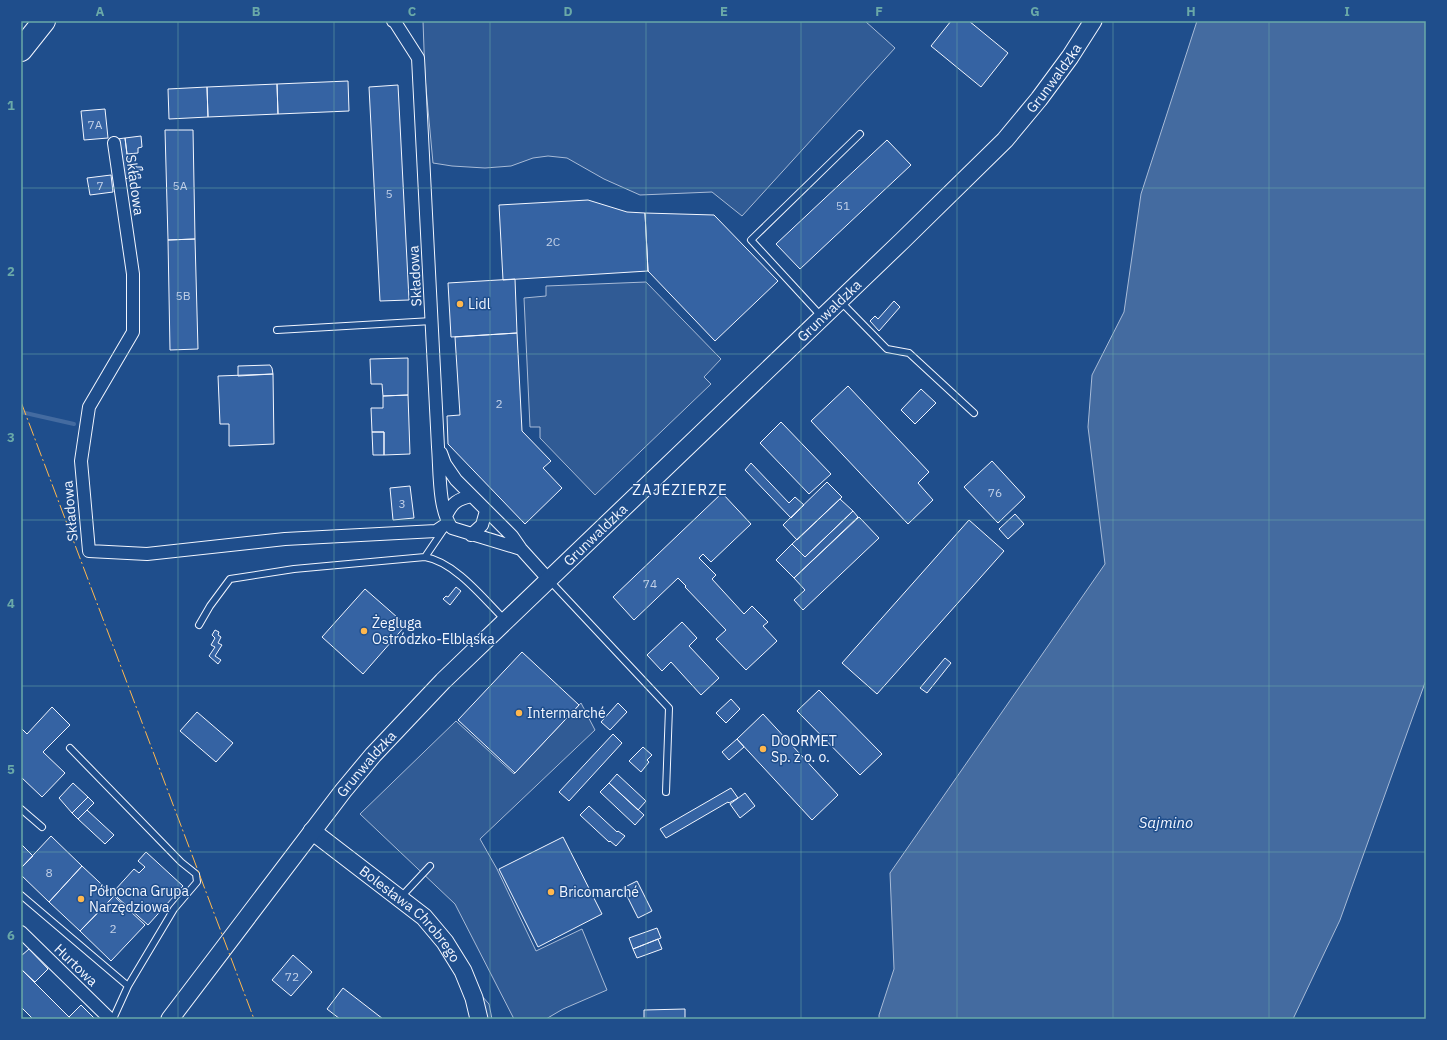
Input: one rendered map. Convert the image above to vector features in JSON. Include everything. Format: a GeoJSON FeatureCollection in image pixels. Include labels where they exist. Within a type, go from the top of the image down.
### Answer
{"type":"FeatureCollection","features":[{"type":"Feature","properties":{"kind":"highway"},"geometry":{"type":"LineString","coordinates":[[21,50],[44,21]]}},
{"type":"Feature","properties":{"kind":"main road","name":"Grunwaldzka"},"geometry":{"type":"LineString","coordinates":[[170,1019],[312,831],[373,755],[444,681],[840,301],[1005,140],[1039,99],[1070,57],[1093,21]]}},
{"type":"Feature","properties":{"kind":"main road","name":"Bolesława Chrobrego"},"geometry":{"type":"LineString","coordinates":[[312,831],[424,917],[445,942],[463,971],[474,998],[479,1019]]}},
{"type":"Feature","properties":{"kind":"street","name":"Składowa"},"geometry":{"type":"LineString","coordinates":[[393,21],[418,58],[438,447],[442,503],[447,520]]}},
{"type":"Feature","properties":{"kind":"street","name":"Składowa"},"geometry":{"type":"LineString","coordinates":[[114,143],[133,274],[134,332],[89,407],[81,461],[89,551],[147,554],[285,539],[436,531],[447,520],[450,507],[456,501],[472,496]]}},
{"type":"Feature","properties":{"kind":"street","name":"Składowa"},"geometry":{"type":"LineString","coordinates":[[438,447],[445,464],[456,480],[512,536],[521,550],[549,580]]}},
{"type":"Feature","properties":{"kind":"street"},"geometry":{"type":"LineString","coordinates":[[471,535],[482,525],[486,511]]}},
{"type":"Feature","properties":{"kind":"street"},"geometry":{"type":"LineString","coordinates":[[447,520],[452,528],[521,550]]}},
{"type":"Feature","properties":{"kind":"street","name":"Hurtowa"},"geometry":{"type":"LineString","coordinates":[[21,932],[110,1019]]}},
{"type":"Feature","properties":{"kind":"lane"},"geometry":{"type":"LineString","coordinates":[[822,318],[751,240],[860,134]]}},
{"type":"Feature","properties":{"kind":"lane"},"geometry":{"type":"LineString","coordinates":[[840,301],[887,349],[909,353],[974,413]]}},
{"type":"Feature","properties":{"kind":"lane","name":"Składowa"},"geometry":{"type":"LineString","coordinates":[[277,330],[432,321]]}},
{"type":"Feature","properties":{"kind":"lane"},"geometry":{"type":"LineString","coordinates":[[425,557],[447,520]]}},
{"type":"Feature","properties":{"kind":"lane"},"geometry":{"type":"LineString","coordinates":[[199,625],[210,606],[230,579],[294,569],[425,557],[435,559],[456,572],[506,621]]}},
{"type":"Feature","properties":{"kind":"lane"},"geometry":{"type":"LineString","coordinates":[[549,580],[669,708],[666,792]]}},
{"type":"Feature","properties":{"kind":"lane"},"geometry":{"type":"LineString","coordinates":[[70,748],[181,862],[196,874],[197,882],[174,909],[128,986],[113,1019]]}},
{"type":"Feature","properties":{"kind":"lane"},"geometry":{"type":"LineString","coordinates":[[21,809],[42,827]]}},
{"type":"Feature","properties":{"kind":"lane"},"geometry":{"type":"LineString","coordinates":[[400,898],[430,866]]}},
{"type":"Feature","properties":{"kind":"lane"},"geometry":{"type":"LineString","coordinates":[[21,895],[128,986]]}},
{"type":"Feature","properties":{"kind":"shaded area"},"geometry":{"type":"Polygon","coordinates":[[[423,21],[865,21],[895,48],[742,216],[712,192],[640,195],[604,179],[567,158],[548,156],[533,158],[511,166],[485,168],[433,163],[425,77],[423,21]]]}},
{"type":"Feature","properties":{"kind":"shaded area"},"geometry":{"type":"Polygon","coordinates":[[[646,282],[721,359],[704,377],[711,384],[595,495],[540,438],[540,427],[530,427],[524,298],[546,296],[546,286],[646,282]]]}},
{"type":"Feature","properties":{"kind":"shaded area"},"geometry":{"type":"Polygon","coordinates":[[[581,703],[595,730],[480,839],[497,869],[536,951],[582,929],[607,990],[563,1009],[546,1019],[514,1019],[455,904],[360,814],[456,721],[514,774],[581,703]]]}},
{"type":"Feature","properties":{"kind":"shaded area"},"geometry":{"type":"Polygon","coordinates":[[[481,995],[489,1004],[492,1019],[486,1019],[481,995]]]}},
{"type":"Feature","properties":{"kind":"water","name":"Sajmino"},"geometry":{"type":"Polygon","coordinates":[[[1197,21],[1426,21],[1426,680],[1340,920],[1293,1019],[879,1019],[894,969],[890,873],[1105,564],[1088,427],[1092,375],[1124,312],[1141,194],[1197,21]]]}},
{"type":"Feature","properties":{"kind":"building"},"geometry":{"type":"Polygon","coordinates":[[[951,21],[969,21],[1008,53],[981,87],[931,46],[951,21]]]}},
{"type":"Feature","properties":{"kind":"building"},"geometry":{"type":"Polygon","coordinates":[[[348,81],[349,111],[278,114],[277,84],[348,81]]]}},
{"type":"Feature","properties":{"kind":"building"},"geometry":{"type":"Polygon","coordinates":[[[277,84],[278,114],[208,117],[207,87],[277,84]]]}},
{"type":"Feature","properties":{"kind":"building"},"geometry":{"type":"Polygon","coordinates":[[[398,85],[409,300],[380,301],[369,87],[398,85]]]}},
{"type":"Feature","properties":{"kind":"building"},"geometry":{"type":"Polygon","coordinates":[[[207,87],[208,117],[169,119],[168,89],[207,87]]]}},
{"type":"Feature","properties":{"kind":"building"},"geometry":{"type":"Polygon","coordinates":[[[105,109],[108,138],[84,140],[81,111],[105,109]]]}},
{"type":"Feature","properties":{"kind":"building"},"geometry":{"type":"Polygon","coordinates":[[[165,130],[193,130],[195,239],[168,240],[165,130]]]}},
{"type":"Feature","properties":{"kind":"building"},"geometry":{"type":"Polygon","coordinates":[[[141,136],[142,147],[138,148],[138,153],[127,154],[125,138],[141,136]]]}},
{"type":"Feature","properties":{"kind":"building"},"geometry":{"type":"Polygon","coordinates":[[[125,138],[130,178],[122,179],[117,139],[125,138]]]}},
{"type":"Feature","properties":{"kind":"building"},"geometry":{"type":"Polygon","coordinates":[[[887,140],[911,165],[800,269],[776,244],[887,140]]]}},
{"type":"Feature","properties":{"kind":"building"},"geometry":{"type":"Polygon","coordinates":[[[135,158],[136,167],[142,167],[143,170],[138,170],[138,175],[140,174],[141,178],[130,178],[127,159],[135,158]]]}},
{"type":"Feature","properties":{"kind":"building"},"geometry":{"type":"Polygon","coordinates":[[[111,175],[113,192],[90,195],[87,178],[111,175]]]}},
{"type":"Feature","properties":{"kind":"building"},"geometry":{"type":"Polygon","coordinates":[[[588,200],[627,212],[645,213],[648,271],[503,280],[499,205],[588,200]]]}},
{"type":"Feature","properties":{"kind":"building"},"geometry":{"type":"Polygon","coordinates":[[[645,213],[714,215],[778,281],[715,341],[648,271],[645,213]]]}},
{"type":"Feature","properties":{"kind":"building"},"geometry":{"type":"Polygon","coordinates":[[[195,239],[198,349],[170,350],[168,240],[195,239]]]}},
{"type":"Feature","properties":{"kind":"building"},"geometry":{"type":"Polygon","coordinates":[[[515,279],[517,333],[451,337],[448,283],[515,279]]]}},
{"type":"Feature","properties":{"kind":"building"},"geometry":{"type":"Polygon","coordinates":[[[894,301],[900,307],[879,331],[870,321],[875,316],[878,319],[894,301]]]}},
{"type":"Feature","properties":{"kind":"building"},"geometry":{"type":"Polygon","coordinates":[[[517,333],[522,431],[551,461],[543,468],[562,488],[525,524],[448,444],[447,416],[460,415],[455,337],[517,333]]]}},
{"type":"Feature","properties":{"kind":"building"},"geometry":{"type":"Polygon","coordinates":[[[408,358],[408,395],[383,396],[382,384],[371,384],[370,359],[408,358]]]}},
{"type":"Feature","properties":{"kind":"building"},"geometry":{"type":"Polygon","coordinates":[[[270,365],[273,374],[238,376],[238,366],[270,365]]]}},
{"type":"Feature","properties":{"kind":"building"},"geometry":{"type":"Polygon","coordinates":[[[273,374],[274,444],[229,446],[229,424],[220,424],[218,376],[273,374]]]}},
{"type":"Feature","properties":{"kind":"building"},"geometry":{"type":"Polygon","coordinates":[[[848,386],[929,472],[918,483],[933,500],[908,524],[811,421],[848,386]]]}},
{"type":"Feature","properties":{"kind":"building"},"geometry":{"type":"Polygon","coordinates":[[[921,389],[936,403],[915,424],[901,410],[921,389]]]}},
{"type":"Feature","properties":{"kind":"building"},"geometry":{"type":"Polygon","coordinates":[[[408,395],[410,454],[384,455],[384,432],[372,432],[371,408],[383,408],[383,396],[408,395]]]}},
{"type":"Feature","properties":{"kind":"building"},"geometry":{"type":"Polygon","coordinates":[[[781,422],[831,474],[809,494],[760,443],[781,422]]]}},
{"type":"Feature","properties":{"kind":"building"},"geometry":{"type":"Polygon","coordinates":[[[372,432],[384,432],[384,455],[373,455],[372,432]]]}},
{"type":"Feature","properties":{"kind":"building"},"geometry":{"type":"Polygon","coordinates":[[[992,461],[1025,497],[998,523],[964,487],[992,461]]]}},
{"type":"Feature","properties":{"kind":"building"},"geometry":{"type":"Polygon","coordinates":[[[751,463],[789,503],[795,497],[804,505],[791,518],[745,470],[751,463]]]}},
{"type":"Feature","properties":{"kind":"building"},"geometry":{"type":"Polygon","coordinates":[[[827,482],[842,497],[797,540],[783,525],[827,482]]]}},
{"type":"Feature","properties":{"kind":"building"},"geometry":{"type":"Polygon","coordinates":[[[410,486],[414,518],[393,520],[390,488],[410,486]]]}},
{"type":"Feature","properties":{"kind":"building"},"geometry":{"type":"Polygon","coordinates":[[[722,493],[751,524],[711,562],[703,554],[699,558],[716,575],[712,579],[744,614],[752,606],[768,622],[763,626],[777,641],[746,670],[716,639],[726,630],[678,578],[634,620],[613,597],[722,493]]]}},
{"type":"Feature","properties":{"kind":"building"},"geometry":{"type":"Polygon","coordinates":[[[840,499],[853,511],[805,557],[792,544],[840,499]]]}},
{"type":"Feature","properties":{"kind":"building"},"geometry":{"type":"Polygon","coordinates":[[[853,511],[858,517],[794,578],[776,560],[792,544],[805,557],[853,511]]]}},
{"type":"Feature","properties":{"kind":"building"},"geometry":{"type":"Polygon","coordinates":[[[1015,514],[1024,524],[1008,539],[999,529],[1015,514]]]}},
{"type":"Feature","properties":{"kind":"building"},"geometry":{"type":"Polygon","coordinates":[[[859,517],[879,538],[803,610],[794,600],[805,590],[794,578],[859,517]]]}},
{"type":"Feature","properties":{"kind":"building"},"geometry":{"type":"Polygon","coordinates":[[[969,520],[1004,551],[877,694],[842,663],[969,520]]]}},
{"type":"Feature","properties":{"kind":"building"},"geometry":{"type":"Polygon","coordinates":[[[456,587],[461,591],[450,605],[443,599],[446,596],[448,597],[456,587]]]}},
{"type":"Feature","properties":{"kind":"building","name":"Żegluga Ostródzko-Elbląska"},"geometry":{"type":"Polygon","coordinates":[[[365,589],[406,625],[363,674],[322,637],[365,589]]]}},
{"type":"Feature","properties":{"kind":"building"},"geometry":{"type":"Polygon","coordinates":[[[682,622],[697,638],[689,646],[719,678],[701,695],[671,662],[662,671],[647,655],[682,622]]]}},
{"type":"Feature","properties":{"kind":"building"},"geometry":{"type":"Polygon","coordinates":[[[215,630],[219,632],[218,635],[221,637],[218,643],[222,645],[215,656],[221,660],[218,664],[209,656],[215,647],[211,645],[215,638],[212,635],[215,630]]]}},
{"type":"Feature","properties":{"kind":"building","name":"Intermarché"},"geometry":{"type":"Polygon","coordinates":[[[522,652],[579,705],[515,773],[458,720],[522,652]]]}},
{"type":"Feature","properties":{"kind":"building"},"geometry":{"type":"Polygon","coordinates":[[[945,658],[951,663],[927,693],[920,688],[945,658]]]}},
{"type":"Feature","properties":{"kind":"building"},"geometry":{"type":"Polygon","coordinates":[[[819,690],[882,754],[860,775],[797,711],[819,690]]]}},
{"type":"Feature","properties":{"kind":"building"},"geometry":{"type":"Polygon","coordinates":[[[731,699],[740,709],[726,723],[716,713],[731,699]]]}},
{"type":"Feature","properties":{"kind":"building"},"geometry":{"type":"Polygon","coordinates":[[[618,703],[627,712],[610,730],[601,722],[618,703]]]}},
{"type":"Feature","properties":{"kind":"building"},"geometry":{"type":"Polygon","coordinates":[[[52,707],[70,725],[43,752],[65,773],[42,797],[21,777],[21,728],[27,734],[52,707]]]}},
{"type":"Feature","properties":{"kind":"building"},"geometry":{"type":"Polygon","coordinates":[[[197,712],[233,743],[216,762],[180,731],[197,712]]]}},
{"type":"Feature","properties":{"kind":"building"},"geometry":{"type":"Polygon","coordinates":[[[763,714],[838,795],[812,820],[737,739],[763,714]]]}},
{"type":"Feature","properties":{"kind":"building"},"geometry":{"type":"Polygon","coordinates":[[[613,734],[622,743],[569,801],[559,792],[613,734]]]}},
{"type":"Feature","properties":{"kind":"building"},"geometry":{"type":"Polygon","coordinates":[[[737,739],[744,747],[729,760],[722,752],[737,739]]]}},
{"type":"Feature","properties":{"kind":"building"},"geometry":{"type":"Polygon","coordinates":[[[643,747],[652,755],[647,760],[649,762],[641,772],[629,761],[643,747]]]}},
{"type":"Feature","properties":{"kind":"building"},"geometry":{"type":"Polygon","coordinates":[[[617,774],[646,801],[638,810],[609,783],[617,774]]]}},
{"type":"Feature","properties":{"kind":"building"},"geometry":{"type":"Polygon","coordinates":[[[73,783],[88,797],[72,813],[59,798],[73,783]]]}},
{"type":"Feature","properties":{"kind":"building"},"geometry":{"type":"Polygon","coordinates":[[[609,783],[644,815],[635,825],[600,792],[609,783]]]}},
{"type":"Feature","properties":{"kind":"building"},"geometry":{"type":"Polygon","coordinates":[[[731,788],[738,798],[729,803],[728,802],[666,838],[660,829],[731,788]]]}},
{"type":"Feature","properties":{"kind":"building"},"geometry":{"type":"Polygon","coordinates":[[[745,793],[755,806],[740,818],[730,804],[745,793]]]}},
{"type":"Feature","properties":{"kind":"building"},"geometry":{"type":"Polygon","coordinates":[[[88,797],[94,803],[78,819],[72,813],[88,797]]]}},
{"type":"Feature","properties":{"kind":"building"},"geometry":{"type":"Polygon","coordinates":[[[589,806],[617,832],[618,831],[625,836],[616,846],[610,841],[609,842],[580,815],[589,806]]]}},
{"type":"Feature","properties":{"kind":"building"},"geometry":{"type":"Polygon","coordinates":[[[87,810],[114,835],[105,844],[78,819],[87,810]]]}},
{"type":"Feature","properties":{"kind":"building","name":"Północna Grupa Narzędziowa"},"geometry":{"type":"Polygon","coordinates":[[[51,836],[82,866],[49,902],[21,875],[21,868],[51,836]]]}},
{"type":"Feature","properties":{"kind":"building","name":"Bricomarché"},"geometry":{"type":"Polygon","coordinates":[[[563,837],[602,914],[538,947],[499,869],[563,837]]]}},
{"type":"Feature","properties":{"kind":"building"},"geometry":{"type":"Polygon","coordinates":[[[21,844],[33,856],[21,868],[21,844]]]}},
{"type":"Feature","properties":{"kind":"building"},"geometry":{"type":"Polygon","coordinates":[[[146,852],[183,886],[148,925],[109,890],[112,887],[115,890],[134,869],[139,873],[145,867],[138,861],[146,852]]]}},
{"type":"Feature","properties":{"kind":"building","name":"Północna Grupa Narzędziowa"},"geometry":{"type":"Polygon","coordinates":[[[82,866],[114,896],[80,931],[49,902],[82,866]]]}},
{"type":"Feature","properties":{"kind":"building"},"geometry":{"type":"Polygon","coordinates":[[[637,881],[652,911],[638,918],[623,888],[637,881]]]}},
{"type":"Feature","properties":{"kind":"building","name":"Północna Grupa Narzędziowa"},"geometry":{"type":"Polygon","coordinates":[[[114,896],[145,925],[111,961],[80,931],[114,896]]]}},
{"type":"Feature","properties":{"kind":"building"},"geometry":{"type":"Polygon","coordinates":[[[657,928],[661,938],[633,949],[629,938],[657,928]]]}},
{"type":"Feature","properties":{"kind":"building"},"geometry":{"type":"Polygon","coordinates":[[[658,939],[662,949],[637,958],[633,949],[658,939]]]}},
{"type":"Feature","properties":{"kind":"building"},"geometry":{"type":"Polygon","coordinates":[[[29,949],[48,969],[35,982],[21,969],[21,956],[29,949]]]}},
{"type":"Feature","properties":{"kind":"building"},"geometry":{"type":"Polygon","coordinates":[[[293,955],[312,972],[291,996],[272,980],[293,955]]]}},
{"type":"Feature","properties":{"kind":"building"},"geometry":{"type":"Polygon","coordinates":[[[21,969],[71,1019],[33,1019],[21,1007],[21,969]]]}},
{"type":"Feature","properties":{"kind":"building"},"geometry":{"type":"Polygon","coordinates":[[[343,988],[383,1019],[340,1019],[327,1009],[343,988]]]}},
{"type":"Feature","properties":{"kind":"building"},"geometry":{"type":"Polygon","coordinates":[[[81,1005],[95,1019],[71,1019],[69,1017],[81,1005]]]}},
{"type":"Feature","properties":{"kind":"building"},"geometry":{"type":"Polygon","coordinates":[[[685,1009],[685,1019],[644,1019],[644,1010],[685,1009]]]}},
{"type":"Feature","properties":{"kind":"waterway"},"geometry":{"type":"LineString","coordinates":[[21,412],[74,424]]}},
{"type":"Feature","properties":{"kind":"power"},"geometry":{"type":"LineString","coordinates":[[21,402],[254,1019]]}},
{"type":"Feature","properties":{"kind":"place","name":"Lidl"},"geometry":{"type":"Point","coordinates":[460,304]}},
{"type":"Feature","properties":{"kind":"place","name":"Żegluga Ostródzko-Elbląska"},"geometry":{"type":"Point","coordinates":[364,631]}},
{"type":"Feature","properties":{"kind":"place","name":"Intermarché"},"geometry":{"type":"Point","coordinates":[519,713]}},
{"type":"Feature","properties":{"kind":"place","name":"DOORMET Sp. z o. o."},"geometry":{"type":"Point","coordinates":[763,749]}},
{"type":"Feature","properties":{"kind":"place","name":"Bricomarché"},"geometry":{"type":"Point","coordinates":[551,892]}},
{"type":"Feature","properties":{"kind":"place","name":"Północna Grupa Narzędziowa"},"geometry":{"type":"Point","coordinates":[81,899]}},
{"type":"Feature","properties":{"kind":"district","name":"ZAJEZIERZE"},"geometry":{"type":"Point","coordinates":[680,489]}}]}
